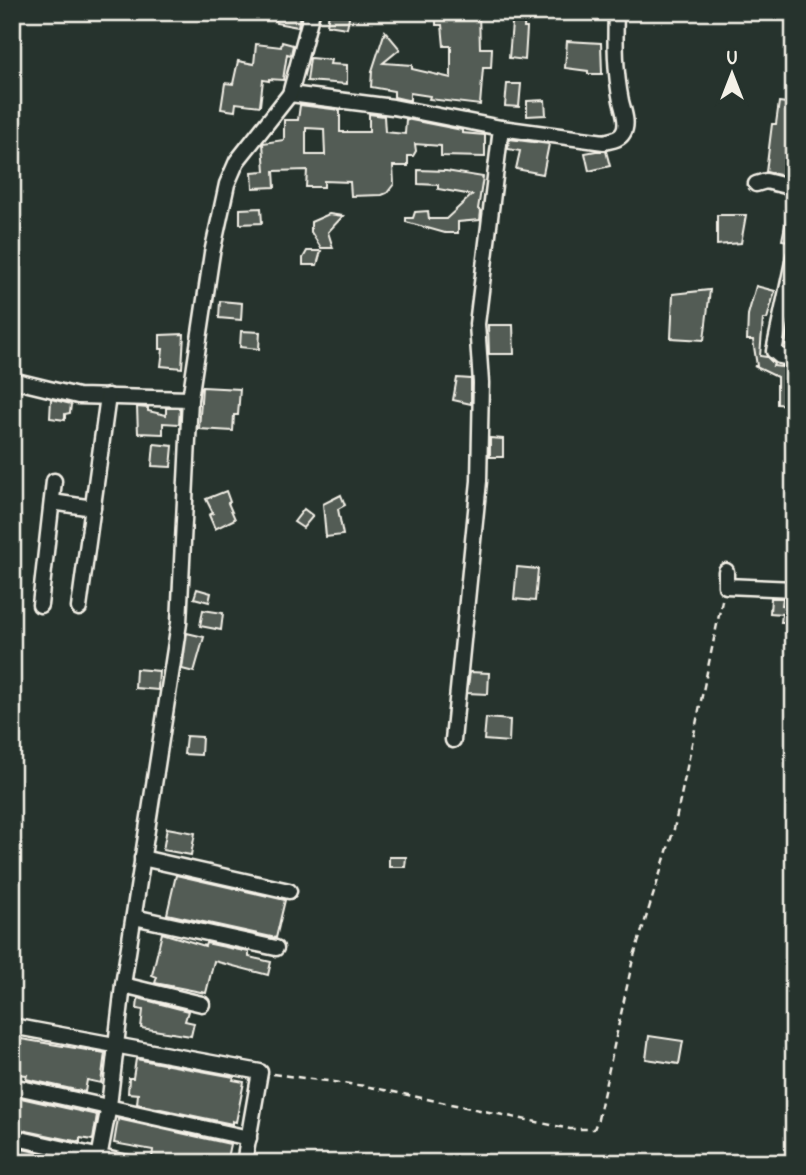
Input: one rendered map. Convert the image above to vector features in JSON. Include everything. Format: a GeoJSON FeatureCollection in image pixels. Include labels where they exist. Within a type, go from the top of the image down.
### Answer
{"type":"FeatureCollection","features":[{"type":"Feature","properties":{"kind":"street"},"geometry":{"type":"LineString","coordinates":[[99,1159],[179,623],[190,399],[212,253],[228,184],[237,161],[290,94],[312,12]]}},
{"type":"Feature","properties":{"kind":"street"},"geometry":{"type":"LineString","coordinates":[[290,94],[393,107],[501,128],[604,142],[616,140],[623,135],[626,127],[615,71],[616,12]]}},
{"type":"Feature","properties":{"kind":"street"},"geometry":{"type":"LineString","coordinates":[[453,740],[479,481],[481,383],[477,324],[501,128]]}},
{"type":"Feature","properties":{"kind":"street"},"geometry":{"type":"LineString","coordinates":[[756,184],[766,181],[794,188]]}},
{"type":"Feature","properties":{"kind":"street"},"geometry":{"type":"LineString","coordinates":[[794,257],[774,351],[780,356],[794,359]]}},
{"type":"Feature","properties":{"kind":"street"},"geometry":{"type":"LineString","coordinates":[[12,380],[78,396],[190,399]]}},
{"type":"Feature","properties":{"kind":"street"},"geometry":{"type":"LineString","coordinates":[[79,608],[108,396]]}},
{"type":"Feature","properties":{"kind":"street"},"geometry":{"type":"LineString","coordinates":[[40,605],[54,481]]}},
{"type":"Feature","properties":{"kind":"street"},"geometry":{"type":"LineString","coordinates":[[52,502],[93,508]]}},
{"type":"Feature","properties":{"kind":"street"},"geometry":{"type":"LineString","coordinates":[[726,579],[794,589]]}},
{"type":"Feature","properties":{"kind":"street"},"geometry":{"type":"LineString","coordinates":[[142,858],[289,891]]}},
{"type":"Feature","properties":{"kind":"street"},"geometry":{"type":"LineString","coordinates":[[134,917],[276,948]]}},
{"type":"Feature","properties":{"kind":"street"},"geometry":{"type":"LineString","coordinates":[[123,985],[202,1004]]}},
{"type":"Feature","properties":{"kind":"street"},"geometry":{"type":"LineString","coordinates":[[12,1026],[260,1072],[243,1163]]}},
{"type":"Feature","properties":{"kind":"street"},"geometry":{"type":"LineString","coordinates":[[12,1086],[249,1138]]}},
{"type":"Feature","properties":{"kind":"street"},"geometry":{"type":"LineString","coordinates":[[12,1137],[99,1159],[127,1163]]}},
{"type":"Feature","properties":{"kind":"path"},"geometry":{"type":"LineString","coordinates":[[260,1072],[365,1086],[570,1129],[594,1129],[634,959],[674,829],[726,579]]}},
{"type":"Feature","properties":{"kind":"building"},"geometry":{"type":"Polygon","coordinates":[[[278,12],[300,14],[298,27],[276,23],[278,12]]]}},
{"type":"Feature","properties":{"kind":"building"},"geometry":{"type":"Polygon","coordinates":[[[329,12],[350,12],[347,28],[327,25],[329,12]]]}},
{"type":"Feature","properties":{"kind":"building"},"geometry":{"type":"Polygon","coordinates":[[[479,12],[480,48],[492,48],[491,68],[483,68],[480,105],[429,99],[430,96],[410,93],[410,100],[407,100],[394,97],[394,91],[371,87],[372,71],[385,31],[400,49],[383,63],[412,65],[412,69],[451,78],[451,46],[444,46],[442,25],[436,25],[436,14],[479,12]]]}},
{"type":"Feature","properties":{"kind":"building"},"geometry":{"type":"Polygon","coordinates":[[[513,12],[525,12],[525,60],[509,58],[513,12]]]}},
{"type":"Feature","properties":{"kind":"building"},"geometry":{"type":"Polygon","coordinates":[[[567,41],[601,43],[602,74],[588,74],[588,71],[565,68],[567,41]]]}},
{"type":"Feature","properties":{"kind":"building"},"geometry":{"type":"Polygon","coordinates":[[[282,42],[293,45],[291,55],[287,54],[283,80],[263,80],[260,106],[236,103],[235,111],[221,109],[225,83],[233,84],[238,61],[254,64],[256,44],[281,47],[282,42]]]}},
{"type":"Feature","properties":{"kind":"building"},"geometry":{"type":"Polygon","coordinates":[[[310,58],[331,60],[330,64],[347,65],[347,84],[307,81],[310,58]]]}},
{"type":"Feature","properties":{"kind":"building"},"geometry":{"type":"Polygon","coordinates":[[[507,84],[521,84],[519,107],[505,106],[507,84]]]}},
{"type":"Feature","properties":{"kind":"building"},"geometry":{"type":"Polygon","coordinates":[[[545,100],[546,115],[527,116],[527,101],[545,100]]]}},
{"type":"Feature","properties":{"kind":"building"},"geometry":{"type":"Polygon","coordinates":[[[779,102],[794,104],[794,178],[766,172],[772,124],[776,124],[779,102]]]}},
{"type":"Feature","properties":{"kind":"building"},"geometry":{"type":"Polygon","coordinates":[[[300,105],[340,110],[340,132],[369,132],[369,114],[384,116],[385,132],[405,134],[406,119],[462,130],[462,133],[485,135],[485,157],[441,156],[441,146],[415,144],[416,151],[413,156],[408,156],[408,166],[393,166],[394,184],[382,195],[351,196],[350,182],[324,181],[324,187],[306,187],[307,170],[274,171],[275,187],[253,188],[252,172],[265,171],[263,143],[284,140],[284,120],[298,120],[300,105]],[[306,128],[306,155],[325,155],[324,129],[306,128]]]}},
{"type":"Feature","properties":{"kind":"building"},"geometry":{"type":"Polygon","coordinates":[[[509,139],[549,144],[543,174],[516,169],[520,151],[508,149],[509,139]]]}},
{"type":"Feature","properties":{"kind":"building"},"geometry":{"type":"Polygon","coordinates":[[[606,151],[610,166],[589,171],[585,153],[606,151]]]}},
{"type":"Feature","properties":{"kind":"building"},"geometry":{"type":"Polygon","coordinates":[[[418,170],[483,177],[478,209],[481,211],[480,220],[458,222],[458,233],[445,233],[406,222],[406,218],[413,218],[415,212],[428,211],[429,219],[446,219],[472,195],[438,189],[438,185],[418,184],[418,170]]]}},
{"type":"Feature","properties":{"kind":"building"},"geometry":{"type":"Polygon","coordinates":[[[789,206],[794,207],[794,242],[782,240],[789,206]]]}},
{"type":"Feature","properties":{"kind":"building"},"geometry":{"type":"Polygon","coordinates":[[[261,208],[262,223],[240,224],[240,209],[261,208]]]}},
{"type":"Feature","properties":{"kind":"building"},"geometry":{"type":"Polygon","coordinates":[[[329,214],[343,216],[328,232],[333,248],[321,248],[311,232],[311,222],[329,214]]]}},
{"type":"Feature","properties":{"kind":"building"},"geometry":{"type":"Polygon","coordinates":[[[717,215],[746,215],[741,243],[717,245],[717,215]]]}},
{"type":"Feature","properties":{"kind":"building"},"geometry":{"type":"Polygon","coordinates":[[[307,251],[321,251],[317,265],[303,265],[307,251]]]}},
{"type":"Feature","properties":{"kind":"building"},"geometry":{"type":"Polygon","coordinates":[[[756,286],[775,291],[767,319],[763,319],[760,356],[767,357],[773,366],[790,368],[789,392],[794,392],[794,405],[777,404],[777,377],[754,366],[757,366],[753,340],[747,340],[748,315],[756,286]]]}},
{"type":"Feature","properties":{"kind":"building"},"geometry":{"type":"Polygon","coordinates":[[[710,290],[704,340],[671,338],[673,294],[710,290]]]}},
{"type":"Feature","properties":{"kind":"building"},"geometry":{"type":"Polygon","coordinates":[[[220,301],[242,303],[241,320],[219,318],[220,301]]]}},
{"type":"Feature","properties":{"kind":"building"},"geometry":{"type":"Polygon","coordinates":[[[790,324],[794,325],[794,346],[785,345],[790,324]]]}},
{"type":"Feature","properties":{"kind":"building"},"geometry":{"type":"Polygon","coordinates":[[[488,325],[513,325],[514,354],[489,354],[488,325]]]}},
{"type":"Feature","properties":{"kind":"building"},"geometry":{"type":"Polygon","coordinates":[[[241,331],[260,332],[259,349],[240,347],[241,331]]]}},
{"type":"Feature","properties":{"kind":"building"},"geometry":{"type":"Polygon","coordinates":[[[184,334],[182,368],[161,366],[163,349],[160,349],[160,335],[184,334]]]}},
{"type":"Feature","properties":{"kind":"building"},"geometry":{"type":"Polygon","coordinates":[[[457,378],[471,379],[471,404],[453,400],[457,378]]]}},
{"type":"Feature","properties":{"kind":"building"},"geometry":{"type":"Polygon","coordinates":[[[202,387],[240,389],[238,415],[234,415],[233,431],[199,429],[202,387]]]}},
{"type":"Feature","properties":{"kind":"building"},"geometry":{"type":"Polygon","coordinates":[[[51,399],[71,404],[70,413],[65,414],[65,420],[50,418],[51,399]]]}},
{"type":"Feature","properties":{"kind":"building"},"geometry":{"type":"Polygon","coordinates":[[[137,407],[166,415],[166,408],[180,408],[179,424],[163,423],[163,434],[138,433],[137,407]]]}},
{"type":"Feature","properties":{"kind":"building"},"geometry":{"type":"Polygon","coordinates":[[[490,438],[503,439],[503,457],[490,457],[490,438]]]}},
{"type":"Feature","properties":{"kind":"building"},"geometry":{"type":"Polygon","coordinates":[[[154,444],[173,446],[171,467],[152,466],[154,444]]]}},
{"type":"Feature","properties":{"kind":"building"},"geometry":{"type":"Polygon","coordinates":[[[226,491],[235,519],[215,529],[209,515],[213,513],[206,499],[226,491]]]}},
{"type":"Feature","properties":{"kind":"building"},"geometry":{"type":"Polygon","coordinates":[[[341,495],[345,505],[338,509],[343,535],[326,537],[323,504],[341,495]]]}},
{"type":"Feature","properties":{"kind":"building"},"geometry":{"type":"Polygon","coordinates":[[[304,509],[313,516],[303,528],[294,522],[304,509]]]}},
{"type":"Feature","properties":{"kind":"building"},"geometry":{"type":"Polygon","coordinates":[[[517,567],[538,569],[535,601],[514,599],[517,567]]]}},
{"type":"Feature","properties":{"kind":"building"},"geometry":{"type":"Polygon","coordinates":[[[197,589],[211,593],[209,602],[194,598],[197,589]]]}},
{"type":"Feature","properties":{"kind":"building"},"geometry":{"type":"Polygon","coordinates":[[[771,598],[783,598],[782,605],[794,606],[794,622],[781,622],[782,614],[770,613],[771,598]]]}},
{"type":"Feature","properties":{"kind":"building"},"geometry":{"type":"Polygon","coordinates":[[[203,610],[223,613],[221,630],[200,626],[203,610]]]}},
{"type":"Feature","properties":{"kind":"building"},"geometry":{"type":"Polygon","coordinates":[[[187,633],[204,637],[194,672],[182,669],[187,633]]]}},
{"type":"Feature","properties":{"kind":"building"},"geometry":{"type":"Polygon","coordinates":[[[136,669],[159,671],[158,690],[135,688],[136,669]]]}},
{"type":"Feature","properties":{"kind":"building"},"geometry":{"type":"Polygon","coordinates":[[[470,672],[489,673],[488,694],[467,693],[470,672]]]}},
{"type":"Feature","properties":{"kind":"building"},"geometry":{"type":"Polygon","coordinates":[[[486,718],[510,720],[509,742],[484,740],[486,718]]]}},
{"type":"Feature","properties":{"kind":"building"},"geometry":{"type":"Polygon","coordinates":[[[186,736],[202,737],[201,755],[184,754],[186,736]]]}},
{"type":"Feature","properties":{"kind":"building"},"geometry":{"type":"Polygon","coordinates":[[[167,828],[195,833],[191,855],[163,850],[167,828]]]}},
{"type":"Feature","properties":{"kind":"building"},"geometry":{"type":"Polygon","coordinates":[[[389,857],[406,857],[405,867],[389,867],[389,857]]]}},
{"type":"Feature","properties":{"kind":"building"},"geometry":{"type":"Polygon","coordinates":[[[176,875],[285,900],[276,938],[167,914],[176,875]]]}},
{"type":"Feature","properties":{"kind":"building"},"geometry":{"type":"Polygon","coordinates":[[[162,933],[205,946],[206,943],[249,952],[249,957],[271,962],[268,975],[214,961],[206,993],[155,983],[157,977],[152,975],[162,933]]]}},
{"type":"Feature","properties":{"kind":"building"},"geometry":{"type":"Polygon","coordinates":[[[138,998],[188,1011],[185,1021],[194,1023],[191,1036],[141,1028],[143,1010],[137,1009],[138,998]]]}},
{"type":"Feature","properties":{"kind":"building"},"geometry":{"type":"Polygon","coordinates":[[[649,1036],[683,1041],[679,1064],[646,1059],[649,1036]]]}},
{"type":"Feature","properties":{"kind":"building"},"geometry":{"type":"Polygon","coordinates":[[[15,1038],[105,1053],[101,1083],[87,1080],[85,1092],[26,1079],[27,1075],[15,1074],[18,1055],[13,1054],[15,1038]]]}},
{"type":"Feature","properties":{"kind":"building"},"geometry":{"type":"Polygon","coordinates":[[[136,1059],[234,1077],[233,1080],[244,1082],[236,1122],[232,1121],[232,1124],[137,1104],[138,1094],[128,1093],[129,1078],[133,1078],[136,1059]]]}},
{"type":"Feature","properties":{"kind":"building"},"geometry":{"type":"Polygon","coordinates":[[[12,1096],[97,1115],[93,1140],[80,1138],[80,1142],[12,1128],[12,1096]]]}},
{"type":"Feature","properties":{"kind":"building"},"geometry":{"type":"Polygon","coordinates":[[[118,1119],[230,1144],[226,1163],[181,1163],[152,1158],[153,1150],[114,1143],[118,1119]]]}},
{"type":"Feature","properties":{"kind":"building"},"geometry":{"type":"Polygon","coordinates":[[[13,1147],[77,1161],[12,1163],[13,1147]]]}}]}
